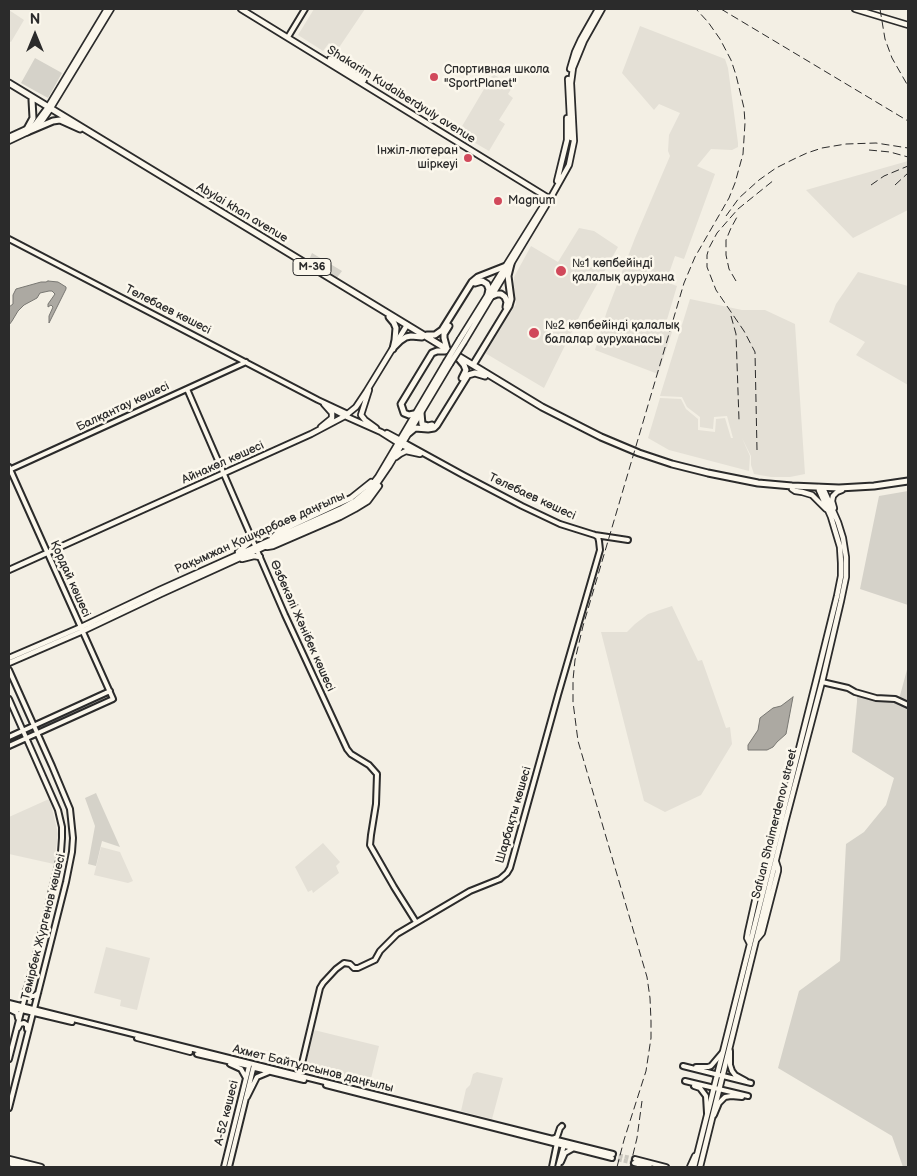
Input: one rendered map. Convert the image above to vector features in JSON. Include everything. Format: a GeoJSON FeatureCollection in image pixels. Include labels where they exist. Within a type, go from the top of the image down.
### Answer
{"type":"FeatureCollection","features":[{"type":"Feature","properties":{"kind":"main road"},"geometry":{"type":"LineString","coordinates":[[9,139],[40,124],[107,9]]}},
{"type":"Feature","properties":{"kind":"main road"},"geometry":{"type":"LineString","coordinates":[[48,109],[111,9]]}},
{"type":"Feature","properties":{"kind":"main road","name":"Shakarim Kudaiberdyuly avenue"},"geometry":{"type":"LineString","coordinates":[[241,9],[289,35]]}},
{"type":"Feature","properties":{"kind":"main road","name":"Shakarim Kudaiberdyuly avenue"},"geometry":{"type":"LineString","coordinates":[[247,9],[550,197]]}},
{"type":"Feature","properties":{"kind":"main road"},"geometry":{"type":"LineString","coordinates":[[854,9],[908,24]]}},
{"type":"Feature","properties":{"kind":"main road"},"geometry":{"type":"LineString","coordinates":[[862,9],[908,24]]}},
{"type":"Feature","properties":{"kind":"main road"},"geometry":{"type":"LineString","coordinates":[[550,197],[570,151],[571,133],[568,84],[571,64],[599,10]]}},
{"type":"Feature","properties":{"kind":"main road"},"geometry":{"type":"LineString","coordinates":[[472,364],[510,306],[508,265],[569,165],[574,132],[571,76],[583,40]]}},
{"type":"Feature","properties":{"kind":"main road","name":"Abylai khan avenue"},"geometry":{"type":"LineString","coordinates":[[9,85],[542,408]]}},
{"type":"Feature","properties":{"kind":"main road","name":"Abylai khan avenue"},"geometry":{"type":"LineString","coordinates":[[9,85],[406,326]]}},
{"type":"Feature","properties":{"kind":"main road"},"geometry":{"type":"LineString","coordinates":[[27,130],[33,118],[32,100]]}},
{"type":"Feature","properties":{"kind":"main road"},"geometry":{"type":"LineString","coordinates":[[27,130],[60,120],[80,129]]}},
{"type":"Feature","properties":{"kind":"main road"},"geometry":{"type":"LineString","coordinates":[[392,349],[406,337],[435,335],[440,332],[472,282],[478,277],[508,265]]}},
{"type":"Feature","properties":{"kind":"main road","name":"Рақымжан Қошқарбаев даңғылы"},"geometry":{"type":"LineString","coordinates":[[490,295],[498,287],[508,265]]}},
{"type":"Feature","properties":{"kind":"main road","name":"Рақымжан Қошқарбаев даңғылы"},"geometry":{"type":"LineString","coordinates":[[257,548],[264,547],[354,506],[371,491],[390,464],[414,414],[448,363],[508,265]]}},
{"type":"Feature","properties":{"kind":"main road"},"geometry":{"type":"LineString","coordinates":[[414,414],[404,413],[401,404],[432,353],[446,350],[444,334],[474,283],[482,281],[487,284],[490,295],[501,294],[506,299],[507,305],[472,364]]}},
{"type":"Feature","properties":{"kind":"main road"},"geometry":{"type":"LineString","coordinates":[[389,317],[396,328],[392,349]]}},
{"type":"Feature","properties":{"kind":"main road","name":"Айнакөл көшесі"},"geometry":{"type":"LineString","coordinates":[[9,570],[247,463],[304,438],[311,437],[347,415],[356,407],[406,326]]}},
{"type":"Feature","properties":{"kind":"main road","name":"Abylai khan avenue"},"geometry":{"type":"LineString","coordinates":[[446,350],[485,376],[542,408]]}},
{"type":"Feature","properties":{"kind":"main road"},"geometry":{"type":"LineString","coordinates":[[421,413],[422,424],[432,425],[437,420],[465,374],[464,365],[459,359]]}},
{"type":"Feature","properties":{"kind":"main road","name":"Рақымжан Қошқарбаев даңғылы"},"geometry":{"type":"LineString","coordinates":[[9,663],[348,505],[367,491],[378,477],[421,413],[448,363]]}},
{"type":"Feature","properties":{"kind":"main road"},"geometry":{"type":"LineString","coordinates":[[408,433],[415,428],[434,428],[468,375],[475,373],[485,376]]}},
{"type":"Feature","properties":{"kind":"main road"},"geometry":{"type":"LineString","coordinates":[[369,386],[361,415],[364,420],[378,429]]}},
{"type":"Feature","properties":{"kind":"main road"},"geometry":{"type":"LineString","coordinates":[[311,437],[332,418],[332,413],[324,404]]}},
{"type":"Feature","properties":{"kind":"main road","name":"M-36"},"geometry":{"type":"LineString","coordinates":[[542,408],[599,439],[639,456],[704,475],[744,483],[792,489],[852,488],[908,482]]}},
{"type":"Feature","properties":{"kind":"main road","name":"M-36"},"geometry":{"type":"LineString","coordinates":[[542,408],[600,437],[640,453],[672,464],[708,473],[758,483],[842,490],[874,488],[908,482]]}},
{"type":"Feature","properties":{"kind":"main road","name":"Төлебаев көшесі"},"geometry":{"type":"LineString","coordinates":[[347,415],[401,442]]}},
{"type":"Feature","properties":{"kind":"main road","name":"Төлебаев көшесі"},"geometry":{"type":"LineString","coordinates":[[347,415],[401,442]]}},
{"type":"Feature","properties":{"kind":"main road"},"geometry":{"type":"LineString","coordinates":[[294,437],[304,438]]}},
{"type":"Feature","properties":{"kind":"main road"},"geometry":{"type":"LineString","coordinates":[[390,464],[406,451],[420,454]]}},
{"type":"Feature","properties":{"kind":"main road"},"geometry":{"type":"LineString","coordinates":[[247,463],[253,456]]}},
{"type":"Feature","properties":{"kind":"main road"},"geometry":{"type":"LineString","coordinates":[[792,489],[812,495],[831,511]]}},
{"type":"Feature","properties":{"kind":"main road","name":"Safuan Shaimerdenov street"},"geometry":{"type":"LineString","coordinates":[[720,1076],[730,1047],[842,601],[846,577],[846,557],[843,538],[821,489]]}},
{"type":"Feature","properties":{"kind":"main road"},"geometry":{"type":"LineString","coordinates":[[831,511],[834,496],[842,490]]}},
{"type":"Feature","properties":{"kind":"main road","name":"Safuan Shaimerdenov street"},"geometry":{"type":"LineString","coordinates":[[701,1167],[724,1051],[841,576],[840,547],[831,511]]}},
{"type":"Feature","properties":{"kind":"main road"},"geometry":{"type":"LineString","coordinates":[[235,558],[250,542],[251,535]]}},
{"type":"Feature","properties":{"kind":"main road"},"geometry":{"type":"LineString","coordinates":[[235,558],[260,557]]}},
{"type":"Feature","properties":{"kind":"main road","name":"Рақымжан Қошқарбаев даңғылы"},"geometry":{"type":"LineString","coordinates":[[9,658],[82,629]]}},
{"type":"Feature","properties":{"kind":"main road","name":"Safuan Shaimerdenov street"},"geometry":{"type":"LineString","coordinates":[[694,1167],[707,1117],[717,1089]]}},
{"type":"Feature","properties":{"kind":"main road"},"geometry":{"type":"LineString","coordinates":[[690,1167],[700,1144]]}},
{"type":"Feature","properties":{"kind":"main road"},"geometry":{"type":"LineString","coordinates":[[9,1160],[41,1167]]}},
{"type":"Feature","properties":{"kind":"main road"},"geometry":{"type":"LineString","coordinates":[[9,1160],[26,1167]]}},
{"type":"Feature","properties":{"kind":"street"},"geometry":{"type":"LineString","coordinates":[[289,35],[305,9]]}},
{"type":"Feature","properties":{"kind":"street","name":"Төлебаев көшесі"},"geometry":{"type":"LineString","coordinates":[[9,239],[347,415]]}},
{"type":"Feature","properties":{"kind":"street","name":"Балқантау көшесі"},"geometry":{"type":"LineString","coordinates":[[9,469],[246,362]]}},
{"type":"Feature","properties":{"kind":"street","name":"Өзбекәлі Жәнібек көшесі"},"geometry":{"type":"LineString","coordinates":[[187,389],[285,615],[347,749],[351,754],[369,765],[377,774],[376,804],[370,846],[416,922]]}},
{"type":"Feature","properties":{"kind":"street","name":"Төлебаев көшесі"},"geometry":{"type":"LineString","coordinates":[[318,400],[347,415]]}},
{"type":"Feature","properties":{"kind":"street","name":"Төлебаев көшесі"},"geometry":{"type":"LineString","coordinates":[[401,442],[420,454],[432,458]]}},
{"type":"Feature","properties":{"kind":"street","name":"Төлебаев көшесі"},"geometry":{"type":"LineString","coordinates":[[401,442],[560,524],[595,535],[628,540]]}},
{"type":"Feature","properties":{"kind":"street","name":"Қордай көшесі"},"geometry":{"type":"LineString","coordinates":[[9,469],[113,699],[96,707]]}},
{"type":"Feature","properties":{"kind":"street","name":"Шарбақты көшесі"},"geometry":{"type":"LineString","coordinates":[[299,1076],[320,986],[336,969],[344,963],[358,968],[375,960],[380,951],[396,934],[470,891],[500,879],[510,868],[600,550],[598,537],[595,535]]}},
{"type":"Feature","properties":{"kind":"street","name":"Темірбек Жүргенов көшесі"},"geometry":{"type":"LineString","coordinates":[[9,670],[70,809],[73,838],[69,871],[9,1108]]}},
{"type":"Feature","properties":{"kind":"street"},"geometry":{"type":"LineString","coordinates":[[9,678],[15,683]]}},
{"type":"Feature","properties":{"kind":"street"},"geometry":{"type":"LineString","coordinates":[[822,682],[876,698],[895,700],[908,704]]}},
{"type":"Feature","properties":{"kind":"street"},"geometry":{"type":"LineString","coordinates":[[9,737],[110,691]]}},
{"type":"Feature","properties":{"kind":"street"},"geometry":{"type":"LineString","coordinates":[[9,746],[96,707],[99,704],[99,700],[93,698]]}},
{"type":"Feature","properties":{"kind":"street","name":"Темірбек Жүргенов көшесі"},"geometry":{"type":"LineString","coordinates":[[9,700],[58,810],[62,827],[61,852],[9,1059]]}},
{"type":"Feature","properties":{"kind":"street"},"geometry":{"type":"LineString","coordinates":[[26,990],[31,996],[38,993]]}},
{"type":"Feature","properties":{"kind":"street"},"geometry":{"type":"LineString","coordinates":[[9,1007],[17,1013],[18,1020]]}},
{"type":"Feature","properties":{"kind":"street","name":"Ахмет Байтұрсынов даңғылы"},"geometry":{"type":"LineString","coordinates":[[9,1007],[21,1008],[224,1060],[252,1065],[269,1072],[371,1095]]}},
{"type":"Feature","properties":{"kind":"street","name":"Ахмет Байтұрсынов даңғылы"},"geometry":{"type":"LineString","coordinates":[[33,1011],[57,1019],[299,1076],[612,1156],[574,1149],[564,1144]]}},
{"type":"Feature","properties":{"kind":"street"},"geometry":{"type":"LineString","coordinates":[[30,1026],[37,1017],[57,1019]]}},
{"type":"Feature","properties":{"kind":"street"},"geometry":{"type":"LineString","coordinates":[[13,1042],[20,1024],[22,1022],[26,1023],[28,1027],[24,1046]]}},
{"type":"Feature","properties":{"kind":"street"},"geometry":{"type":"LineString","coordinates":[[683,1066],[749,1083],[735,1075],[732,1071],[730,1047]]}},
{"type":"Feature","properties":{"kind":"street"},"geometry":{"type":"LineString","coordinates":[[691,1068],[711,1066],[724,1051]]}},
{"type":"Feature","properties":{"kind":"street"},"geometry":{"type":"LineString","coordinates":[[224,1060],[241,1069],[246,1078]]}},
{"type":"Feature","properties":{"kind":"street","name":"А-52 көшесі"},"geometry":{"type":"LineString","coordinates":[[224,1167],[246,1078],[252,1065]]}},
{"type":"Feature","properties":{"kind":"street","name":"А-52 көшесі"},"geometry":{"type":"LineString","coordinates":[[229,1167],[246,1099],[252,1065]]}},
{"type":"Feature","properties":{"kind":"street"},"geometry":{"type":"LineString","coordinates":[[246,1099],[257,1077],[269,1072]]}},
{"type":"Feature","properties":{"kind":"street"},"geometry":{"type":"LineString","coordinates":[[679,1080],[747,1096],[730,1096],[723,1099],[719,1103],[711,1122]]}},
{"type":"Feature","properties":{"kind":"street"},"geometry":{"type":"LineString","coordinates":[[685,1081],[700,1088],[706,1096],[707,1117]]}},
{"type":"Feature","properties":{"kind":"street","name":"Ахмет Байтұрсынов даңғылы"},"geometry":{"type":"LineString","coordinates":[[494,1126],[538,1139],[558,1142]]}},
{"type":"Feature","properties":{"kind":"street"},"geometry":{"type":"LineString","coordinates":[[551,1139],[558,1137],[562,1126]]}},
{"type":"Feature","properties":{"kind":"street"},"geometry":{"type":"LineString","coordinates":[[538,1139],[551,1145],[555,1151]]}},
{"type":"Feature","properties":{"kind":"street"},"geometry":{"type":"LineString","coordinates":[[552,1167],[558,1142]]}},
{"type":"Feature","properties":{"kind":"street"},"geometry":{"type":"LineString","coordinates":[[558,1167],[564,1144]]}},
{"type":"Feature","properties":{"kind":"street"},"geometry":{"type":"LineString","coordinates":[[558,1167],[563,1160],[565,1152],[574,1149]]}},
{"type":"Feature","properties":{"kind":"street"},"geometry":{"type":"LineString","coordinates":[[650,1167],[634,1161],[666,1167]]}},
{"type":"Feature","properties":{"kind":"shaded area"},"geometry":{"type":"Polygon","coordinates":[[[314,9],[365,9],[338,49],[329,43],[323,51],[298,35],[314,9]]]}},
{"type":"Feature","properties":{"kind":"shaded area"},"geometry":{"type":"Polygon","coordinates":[[[9,10],[24,20],[11,42],[9,41],[9,10]]]}},
{"type":"Feature","properties":{"kind":"shaded area"},"geometry":{"type":"Polygon","coordinates":[[[640,26],[725,59],[728,68],[738,143],[738,147],[732,150],[711,149],[697,166],[715,174],[684,259],[675,256],[666,282],[677,286],[666,323],[674,326],[658,374],[595,350],[607,311],[635,238],[670,156],[668,151],[669,135],[680,113],[659,104],[654,110],[622,73],[640,26]]]}},
{"type":"Feature","properties":{"kind":"shaded area"},"geometry":{"type":"Polygon","coordinates":[[[35,58],[62,73],[48,98],[21,83],[35,58]]]}},
{"type":"Feature","properties":{"kind":"shaded area"},"geometry":{"type":"Polygon","coordinates":[[[493,74],[513,86],[508,94],[513,98],[499,120],[505,124],[489,151],[458,133],[493,74]]]}},
{"type":"Feature","properties":{"kind":"shaded area"},"geometry":{"type":"Polygon","coordinates":[[[908,161],[908,210],[853,238],[806,190],[908,161]]]}},
{"type":"Feature","properties":{"kind":"shaded area"},"geometry":{"type":"Polygon","coordinates":[[[579,228],[594,231],[618,247],[581,313],[544,388],[485,353],[516,304],[514,277],[531,246],[558,262],[579,228]]]}},
{"type":"Feature","properties":{"kind":"shaded area"},"geometry":{"type":"Polygon","coordinates":[[[312,253],[342,271],[336,279],[308,262],[312,253]]]}},
{"type":"Feature","properties":{"kind":"shaded area"},"geometry":{"type":"Polygon","coordinates":[[[858,272],[908,286],[908,385],[856,355],[865,342],[829,322],[836,304],[858,272]]]}},
{"type":"Feature","properties":{"kind":"shaded area"},"geometry":{"type":"Polygon","coordinates":[[[48,281],[58,282],[66,287],[49,323],[49,316],[53,307],[51,305],[48,307],[48,304],[55,294],[52,291],[40,293],[37,298],[24,305],[9,325],[9,307],[13,304],[13,295],[16,289],[48,281]]]}},
{"type":"Feature","properties":{"kind":"shaded area"},"geometry":{"type":"Polygon","coordinates":[[[690,299],[742,310],[765,310],[795,324],[805,474],[790,477],[771,477],[754,474],[751,456],[742,438],[750,456],[749,471],[669,450],[648,438],[660,398],[681,399],[686,409],[698,419],[698,430],[715,432],[716,419],[725,418],[731,438],[733,438],[727,416],[714,417],[713,429],[700,427],[700,417],[687,407],[682,397],[660,396],[690,299]]]}},
{"type":"Feature","properties":{"kind":"shaded area"},"geometry":{"type":"Polygon","coordinates":[[[908,491],[908,605],[860,589],[879,496],[908,491]]]}},
{"type":"Feature","properties":{"kind":"shaded area"},"geometry":{"type":"Polygon","coordinates":[[[672,606],[698,661],[702,660],[726,728],[730,727],[732,744],[701,795],[665,812],[644,801],[601,632],[627,632],[648,614],[672,606]]]}},
{"type":"Feature","properties":{"kind":"shaded area"},"geometry":{"type":"Polygon","coordinates":[[[908,666],[908,1167],[903,1167],[892,1136],[778,1068],[799,991],[840,961],[846,844],[864,832],[886,805],[894,778],[852,752],[857,693],[898,703],[908,666]]]}},
{"type":"Feature","properties":{"kind":"shaded area"},"geometry":{"type":"Polygon","coordinates":[[[793,697],[786,734],[773,747],[767,750],[748,750],[748,745],[758,730],[760,718],[793,697]]]}},
{"type":"Feature","properties":{"kind":"shaded area"},"geometry":{"type":"Polygon","coordinates":[[[96,793],[120,847],[102,841],[96,866],[88,864],[95,826],[85,798],[96,793]]]}},
{"type":"Feature","properties":{"kind":"shaded area"},"geometry":{"type":"Polygon","coordinates":[[[49,799],[58,834],[54,864],[9,854],[9,817],[49,799]]]}},
{"type":"Feature","properties":{"kind":"shaded area"},"geometry":{"type":"Polygon","coordinates":[[[323,843],[340,862],[336,866],[339,873],[313,893],[312,890],[308,892],[295,867],[323,843]]]}},
{"type":"Feature","properties":{"kind":"shaded area"},"geometry":{"type":"Polygon","coordinates":[[[101,847],[120,852],[133,881],[128,883],[94,875],[101,847]]]}},
{"type":"Feature","properties":{"kind":"shaded area"},"geometry":{"type":"Polygon","coordinates":[[[106,947],[150,958],[137,1010],[120,1006],[121,1000],[94,993],[106,947]]]}},
{"type":"Feature","properties":{"kind":"shaded area"},"geometry":{"type":"Polygon","coordinates":[[[314,1030],[379,1046],[369,1087],[304,1071],[314,1030]]]}},
{"type":"Feature","properties":{"kind":"shaded area"},"geometry":{"type":"Polygon","coordinates":[[[477,1072],[503,1078],[492,1119],[461,1111],[466,1089],[470,1085],[473,1074],[477,1072]]]}},
{"type":"Feature","properties":{"kind":"tunnel"},"geometry":{"type":"LineString","coordinates":[[613,1154],[635,1159]]}},
{"type":"Feature","properties":{"kind":"tunnel"},"geometry":{"type":"LineString","coordinates":[[612,1158],[634,1163]]}},
{"type":"Feature","properties":{"kind":"railway"},"geometry":{"type":"LineString","coordinates":[[617,1167],[646,1071],[651,1038],[650,998],[647,977],[578,741],[573,702],[573,680],[575,660],[583,626],[684,283],[695,257],[729,198],[743,154],[744,108],[736,75],[731,60],[720,39],[696,9]]}},
{"type":"Feature","properties":{"kind":"railway"},"geometry":{"type":"LineString","coordinates":[[721,9],[908,121]]}},
{"type":"Feature","properties":{"kind":"railway"},"geometry":{"type":"LineString","coordinates":[[880,9],[885,39],[892,58],[908,86]]}},
{"type":"Feature","properties":{"kind":"railway"},"geometry":{"type":"LineString","coordinates":[[726,216],[739,198],[759,180],[776,168],[807,153],[846,144],[876,143],[908,148]]}},
{"type":"Feature","properties":{"kind":"railway"},"geometry":{"type":"LineString","coordinates":[[869,150],[890,152],[908,157]]}},
{"type":"Feature","properties":{"kind":"railway"},"geometry":{"type":"LineString","coordinates":[[871,185],[884,176],[908,166]]}},
{"type":"Feature","properties":{"kind":"railway"},"geometry":{"type":"LineString","coordinates":[[895,185],[908,173]]}},
{"type":"Feature","properties":{"kind":"railway"},"geometry":{"type":"LineString","coordinates":[[757,450],[755,352],[744,331],[716,290],[707,267],[707,255],[717,233],[738,209],[774,180]]}},
{"type":"Feature","properties":{"kind":"railway"},"geometry":{"type":"LineString","coordinates":[[736,281],[729,269],[726,255],[726,240],[737,217]]}},
{"type":"Feature","properties":{"kind":"railway"},"geometry":{"type":"LineString","coordinates":[[731,316],[736,334],[739,420]]}},
{"type":"Feature","properties":{"kind":"railway"},"geometry":{"type":"LineString","coordinates":[[630,1167],[637,1138],[642,1101]]}},
{"type":"Feature","properties":{"kind":"place","name":"Спортивная школа \"SportPlanet\""},"geometry":{"type":"Point","coordinates":[434,77]}},
{"type":"Feature","properties":{"kind":"place","name":"Інжіл-лютеран шіркеуі"},"geometry":{"type":"Point","coordinates":[468,158]}},
{"type":"Feature","properties":{"kind":"place","name":"Magnum"},"geometry":{"type":"Point","coordinates":[498,201]}},
{"type":"Feature","properties":{"kind":"place","name":"№1 көпбейінді қалалық аурухана"},"geometry":{"type":"Point","coordinates":[561,271]}},
{"type":"Feature","properties":{"kind":"place","name":"№2 көпбейінді қалалық балалар ауруханасы"},"geometry":{"type":"Point","coordinates":[534,333]}}]}
